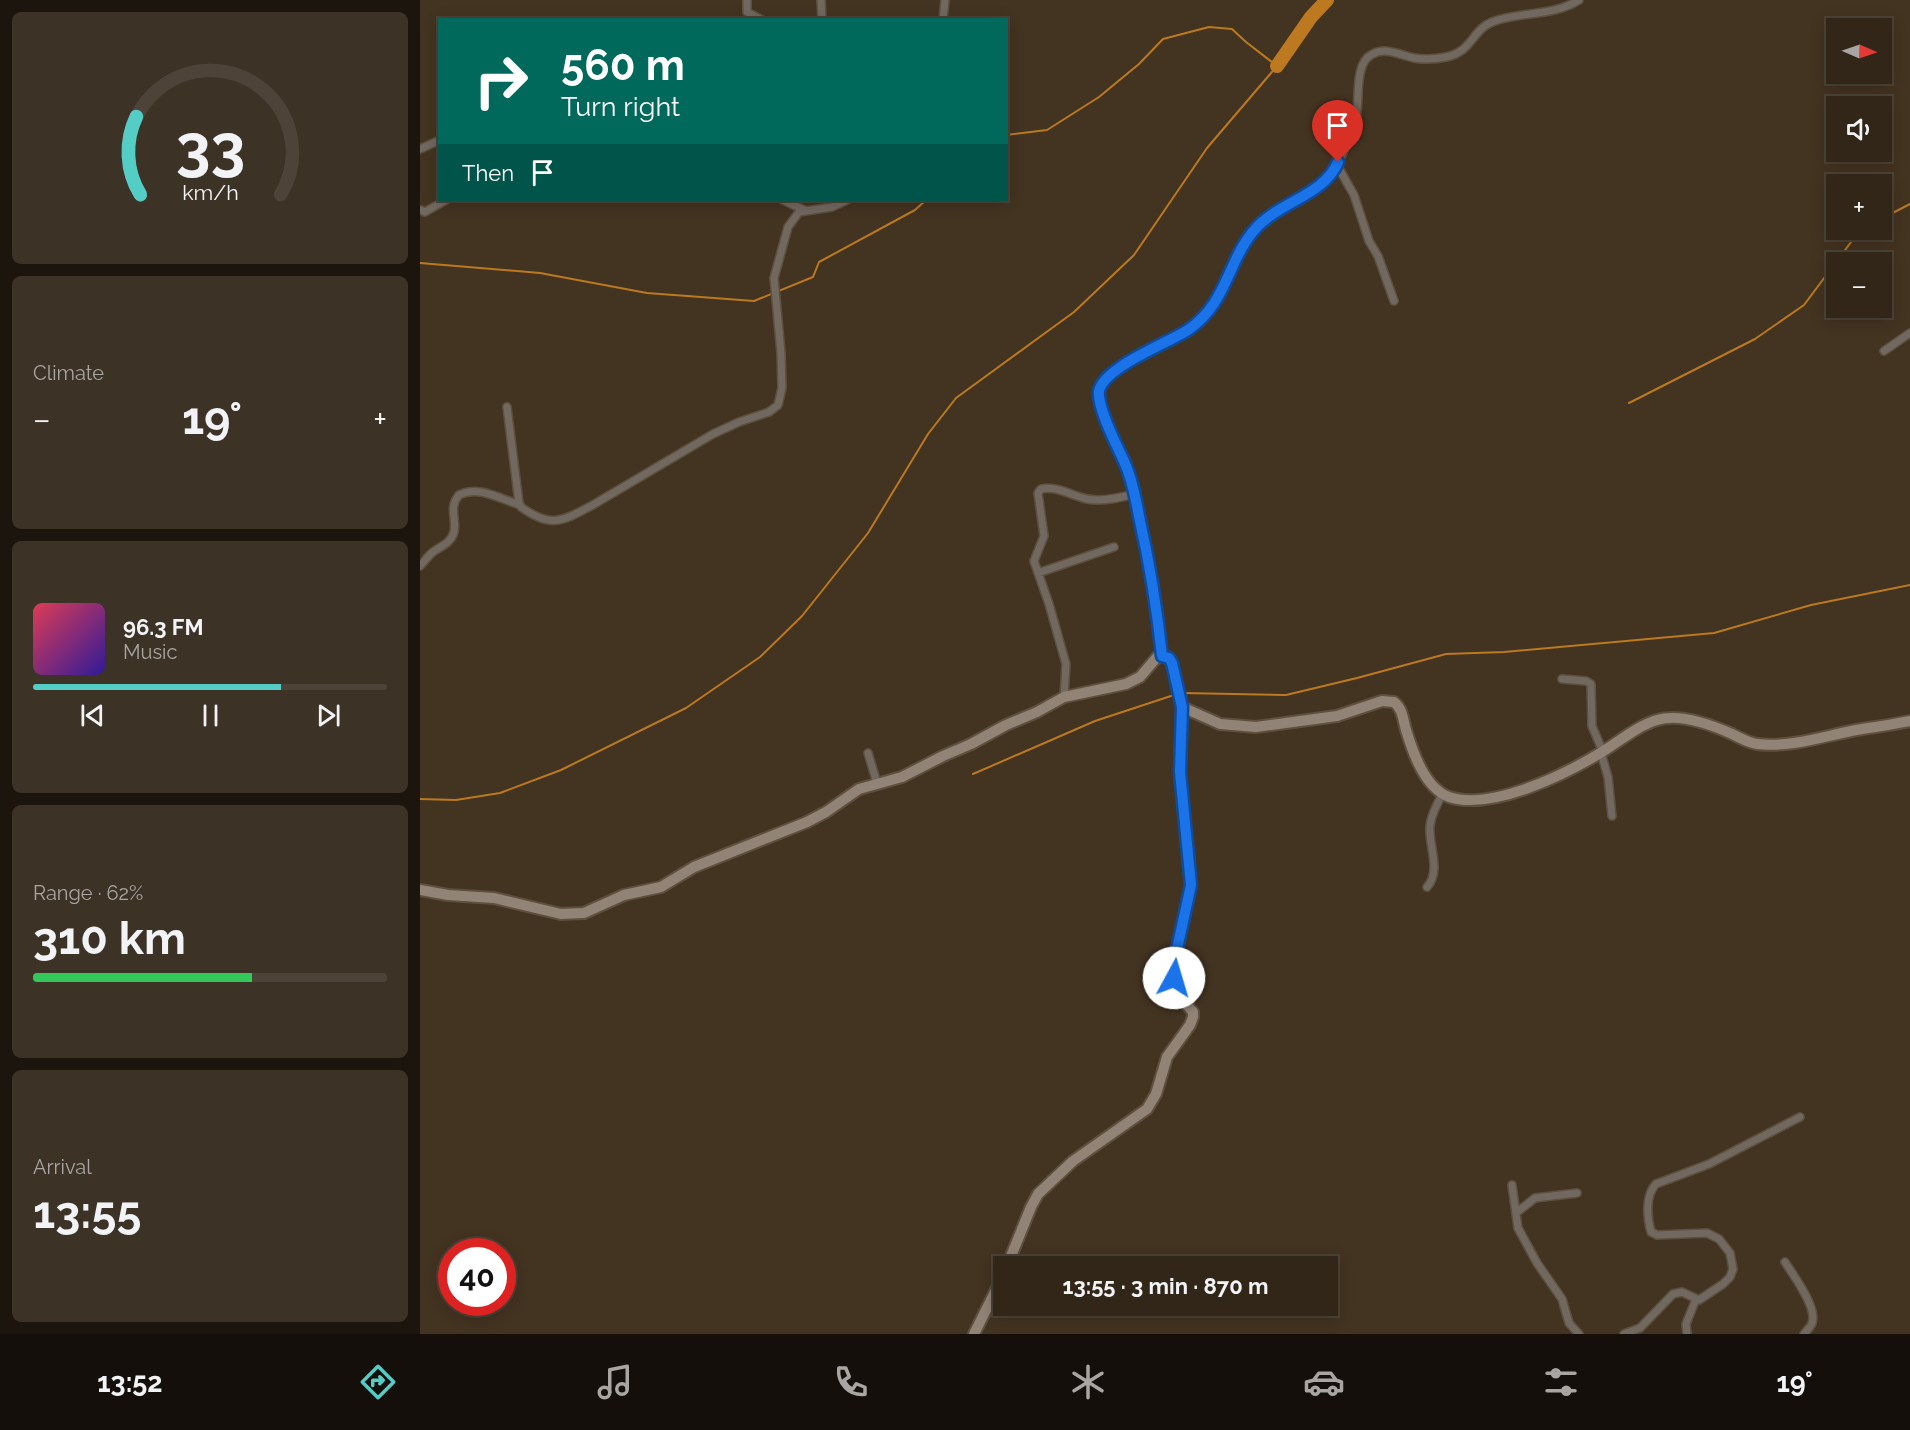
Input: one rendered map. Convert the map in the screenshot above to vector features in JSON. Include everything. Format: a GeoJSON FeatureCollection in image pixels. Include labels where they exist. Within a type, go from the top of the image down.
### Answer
{"type":"FeatureCollection","features":[{"type":"Feature","properties":{"kind":"street"},"geometry":{"type":"LineString","coordinates":[[747,0],[747,12],[758,18]]}},
{"type":"Feature","properties":{"kind":"street"},"geometry":{"type":"LineString","coordinates":[[821,0],[822,18]]}},
{"type":"Feature","properties":{"kind":"street"},"geometry":{"type":"LineString","coordinates":[[943,18],[945,0]]}},
{"type":"Feature","properties":{"kind":"street"},"geometry":{"type":"LineString","coordinates":[[1162,656],[1149,562],[1134,494],[1126,466],[1099,399],[1102,384],[1131,360],[1173,339],[1203,319],[1218,300],[1246,239],[1258,225],[1279,209],[1316,187],[1330,175],[1337,165],[1356,116],[1361,70],[1364,61],[1370,55],[1378,51],[1388,51],[1425,59],[1456,54],[1463,51],[1490,23],[1510,17],[1560,10],[1579,0]]}},
{"type":"Feature","properties":{"kind":"street"},"geometry":{"type":"LineString","coordinates":[[420,149],[438,141]]}},
{"type":"Feature","properties":{"kind":"street"},"geometry":{"type":"LineString","coordinates":[[1337,165],[1354,195],[1394,302]]}},
{"type":"Feature","properties":{"kind":"street"},"geometry":{"type":"LineString","coordinates":[[420,210],[425,212],[444,201]]}},
{"type":"Feature","properties":{"kind":"street"},"geometry":{"type":"LineString","coordinates":[[785,201],[804,210]]}},
{"type":"Feature","properties":{"kind":"street"},"geometry":{"type":"LineString","coordinates":[[420,566],[452,537],[454,531],[452,509],[459,495],[481,491],[520,505],[540,519],[561,521],[617,492],[724,429],[774,408],[779,401],[782,388],[774,273],[788,227],[795,216],[804,210],[832,207],[846,201]]}},
{"type":"Feature","properties":{"kind":"street"},"geometry":{"type":"LineString","coordinates":[[1884,351],[1910,333]]}},
{"type":"Feature","properties":{"kind":"street"},"geometry":{"type":"LineString","coordinates":[[507,408],[520,505]]}},
{"type":"Feature","properties":{"kind":"street"},"geometry":{"type":"LineString","coordinates":[[1064,697],[1066,664],[1034,561],[1044,530],[1039,491],[1048,488],[1091,500],[1134,494]]}},
{"type":"Feature","properties":{"kind":"street"},"geometry":{"type":"LineString","coordinates":[[1038,573],[1114,547]]}},
{"type":"Feature","properties":{"kind":"street"},"geometry":{"type":"LineString","coordinates":[[420,890],[448,895],[494,898],[561,914],[584,913],[624,895],[667,885],[694,867],[807,822],[859,789],[908,774],[1006,725],[1038,712],[1064,697],[1126,684],[1140,677],[1154,659],[1162,656],[1171,660],[1180,698],[1180,772],[1191,885],[1175,958],[1174,978],[1176,992],[1190,1008],[1193,1017],[1190,1025],[1167,1057],[1156,1094],[1147,1109],[1073,1161],[1038,1194],[1030,1207],[1011,1256]]}},
{"type":"Feature","properties":{"kind":"street"},"geometry":{"type":"LineString","coordinates":[[1562,679],[1586,681],[1591,684],[1592,726],[1606,769],[1612,816]]}},
{"type":"Feature","properties":{"kind":"street"},"geometry":{"type":"LineString","coordinates":[[1180,698],[1220,724],[1256,727],[1337,716],[1382,701],[1394,702],[1401,709],[1417,760],[1432,784],[1442,794],[1462,800],[1493,799],[1562,774],[1643,726],[1663,719],[1694,722],[1730,733],[1751,743],[1761,744],[1796,742],[1910,722]]}},
{"type":"Feature","properties":{"kind":"street"},"geometry":{"type":"LineString","coordinates":[[868,753],[877,783]]}},
{"type":"Feature","properties":{"kind":"street"},"geometry":{"type":"LineString","coordinates":[[1427,887],[1434,873],[1430,825],[1442,794]]}},
{"type":"Feature","properties":{"kind":"street"},"geometry":{"type":"LineString","coordinates":[[1630,1333],[1645,1324],[1673,1294],[1684,1292],[1696,1299],[1701,1299],[1730,1277],[1733,1269],[1730,1253],[1719,1239],[1707,1233],[1657,1235],[1651,1232],[1648,1216],[1651,1190],[1656,1184],[1709,1164],[1800,1117]]}},
{"type":"Feature","properties":{"kind":"street"},"geometry":{"type":"LineString","coordinates":[[1512,1185],[1520,1233],[1562,1299],[1569,1323],[1580,1334]]}},
{"type":"Feature","properties":{"kind":"street"},"geometry":{"type":"LineString","coordinates":[[1516,1213],[1535,1198],[1577,1193]]}},
{"type":"Feature","properties":{"kind":"street"},"geometry":{"type":"LineString","coordinates":[[1785,1262],[1806,1297],[1813,1315],[1812,1323],[1804,1334]]}},
{"type":"Feature","properties":{"kind":"street"},"geometry":{"type":"LineString","coordinates":[[974,1334],[993,1296]]}},
{"type":"Feature","properties":{"kind":"street"},"geometry":{"type":"LineString","coordinates":[[1687,1334],[1686,1324],[1696,1299]]}},
{"type":"Feature","properties":{"kind":"waterway"},"geometry":{"type":"LineString","coordinates":[[1277,66],[1311,17],[1327,0]]}},
{"type":"Feature","properties":{"kind":"waterway"},"geometry":{"type":"LineString","coordinates":[[420,799],[456,800],[500,793],[561,770],[686,708],[760,657],[802,616],[868,533],[928,434],[956,398],[1074,312],[1134,255],[1207,148],[1277,66],[1232,29],[1209,27],[1163,39],[1139,64],[1099,97],[1047,130],[1008,135]]}},
{"type":"Feature","properties":{"kind":"waterway"},"geometry":{"type":"LineString","coordinates":[[420,263],[540,273],[647,293],[754,301],[813,277],[819,262],[915,210],[925,201]]}},
{"type":"Feature","properties":{"kind":"waterway"},"geometry":{"type":"LineString","coordinates":[[1892,213],[1910,204]]}},
{"type":"Feature","properties":{"kind":"waterway"},"geometry":{"type":"LineString","coordinates":[[1629,403],[1755,339],[1804,305],[1853,240]]}},
{"type":"Feature","properties":{"kind":"waterway"},"geometry":{"type":"LineString","coordinates":[[1182,693],[1286,695],[1446,654],[1504,652],[1714,633],[1811,605],[1910,585]]}},
{"type":"Feature","properties":{"kind":"waterway"},"geometry":{"type":"LineString","coordinates":[[973,774],[1095,721],[1177,694]]}},
{"type":"Feature","properties":{"kind":"route"},"geometry":{"type":"LineString","coordinates":[[1174,978],[1175,958],[1191,885],[1180,772],[1182,707],[1171,660],[1162,656],[1149,562],[1130,478],[1099,399],[1100,391],[1102,384],[1131,360],[1173,339],[1203,319],[1218,300],[1246,239],[1258,225],[1279,209],[1316,187],[1330,175],[1338,162]]}}]}
